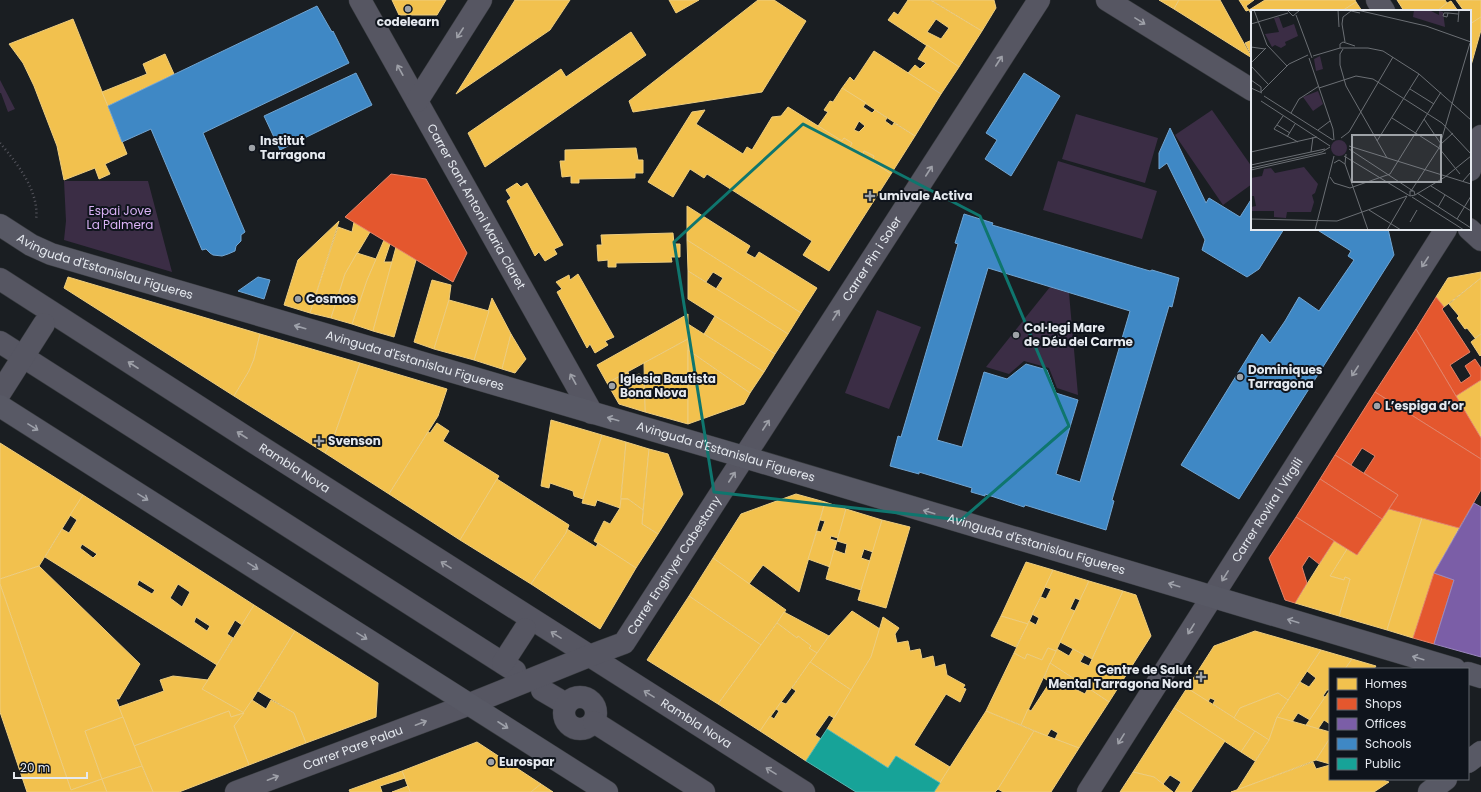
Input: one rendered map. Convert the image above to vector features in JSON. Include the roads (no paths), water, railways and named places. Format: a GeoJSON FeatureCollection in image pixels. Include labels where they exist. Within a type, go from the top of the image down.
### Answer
{"type":"FeatureCollection","features":[{"type":"Feature","properties":{"kind":"main road","name":"Avinguda d'Estanislau Figueres"},"geometry":{"type":"LineString","coordinates":[[0,225],[31,245],[51,254],[744,457],[1452,668]]}},
{"type":"Feature","properties":{"kind":"main road"},"geometry":{"type":"LineString","coordinates":[[0,406],[607,792]]}},
{"type":"Feature","properties":{"kind":"main road"},"geometry":{"type":"LineString","coordinates":[[1469,673],[1481,677]]}},
{"type":"Feature","properties":{"kind":"main road"},"geometry":{"type":"LineString","coordinates":[[1469,761],[1481,752]]}},
{"type":"Feature","properties":{"kind":"main road"},"geometry":{"type":"LineString","coordinates":[[1429,792],[1445,780]]}},
{"type":"Feature","properties":{"kind":"street","name":"Carrer Sant Antoni Maria Claret"},"geometry":{"type":"LineString","coordinates":[[360,0],[592,413]]}},
{"type":"Feature","properties":{"kind":"street"},"geometry":{"type":"LineString","coordinates":[[417,101],[482,0]]}},
{"type":"Feature","properties":{"kind":"street","name":"Carrer Pin i Soler"},"geometry":{"type":"LineString","coordinates":[[744,457],[1039,0]]}},
{"type":"Feature","properties":{"kind":"street"},"geometry":{"type":"LineString","coordinates":[[1107,0],[1251,89]]}},
{"type":"Feature","properties":{"kind":"street"},"geometry":{"type":"LineString","coordinates":[[1377,0],[1383,10]]}},
{"type":"Feature","properties":{"kind":"street","name":"Carrer Rovira i Virgili"},"geometry":{"type":"LineString","coordinates":[[1088,792],[1445,230]]}},
{"type":"Feature","properties":{"kind":"street"},"geometry":{"type":"LineString","coordinates":[[1470,230],[1481,240]]}},
{"type":"Feature","properties":{"kind":"street","name":"Rambla Nova"},"geometry":{"type":"LineString","coordinates":[[0,279],[255,444],[804,792]]}},
{"type":"Feature","properties":{"kind":"street"},"geometry":{"type":"LineString","coordinates":[[0,392],[44,324]]}},
{"type":"Feature","properties":{"kind":"street"},"geometry":{"type":"LineString","coordinates":[[0,342],[509,667],[525,629]]}},
{"type":"Feature","properties":{"kind":"street","name":"Carrer Enginyer Cabestany"},"geometry":{"type":"LineString","coordinates":[[589,656],[624,643],[744,457]]}},
{"type":"Feature","properties":{"kind":"street"},"geometry":{"type":"LineString","coordinates":[[470,704],[589,656]]}},
{"type":"Feature","properties":{"kind":"street"},"geometry":{"type":"LineString","coordinates":[[542,690],[566,704],[574,697],[585,697],[589,699],[593,703],[597,712],[594,722],[704,792]]}},
{"type":"Feature","properties":{"kind":"street","name":"Carrer Pare Palau"},"geometry":{"type":"LineString","coordinates":[[236,792],[470,704]]}},
{"type":"Feature","properties":{"kind":"place","name":"codelearn"},"geometry":{"type":"Point","coordinates":[408,9]}},
{"type":"Feature","properties":{"kind":"place","name":"Institut Tarragona"},"geometry":{"type":"Point","coordinates":[252,148]}},
{"type":"Feature","properties":{"kind":"place","name":"umivale Activa"},"geometry":{"type":"Point","coordinates":[870,196]}},
{"type":"Feature","properties":{"kind":"place","name":"Cosmos"},"geometry":{"type":"Point","coordinates":[298,299]}},
{"type":"Feature","properties":{"kind":"place","name":"Col·legi Mare de Déu del Carme"},"geometry":{"type":"Point","coordinates":[1016,335]}},
{"type":"Feature","properties":{"kind":"place","name":"Dominiques Tarragona"},"geometry":{"type":"Point","coordinates":[1240,377]}},
{"type":"Feature","properties":{"kind":"place","name":"Iglesia Bautista Bona Nova"},"geometry":{"type":"Point","coordinates":[612,386]}},
{"type":"Feature","properties":{"kind":"place","name":"L’espiga d’or"},"geometry":{"type":"Point","coordinates":[1377,406]}},
{"type":"Feature","properties":{"kind":"place","name":"Svenson"},"geometry":{"type":"Point","coordinates":[319,441]}},
{"type":"Feature","properties":{"kind":"place","name":"Centre de Salut Mental Tarragona Nord"},"geometry":{"type":"Point","coordinates":[1201,677]}},
{"type":"Feature","properties":{"kind":"place","name":"Eurospar"},"geometry":{"type":"Point","coordinates":[491,762]}},
{"type":"Feature","properties":{"kind":"park label","name":"Espai Jove La Palmera"},"geometry":{"type":"Point","coordinates":[120,218]}}]}
